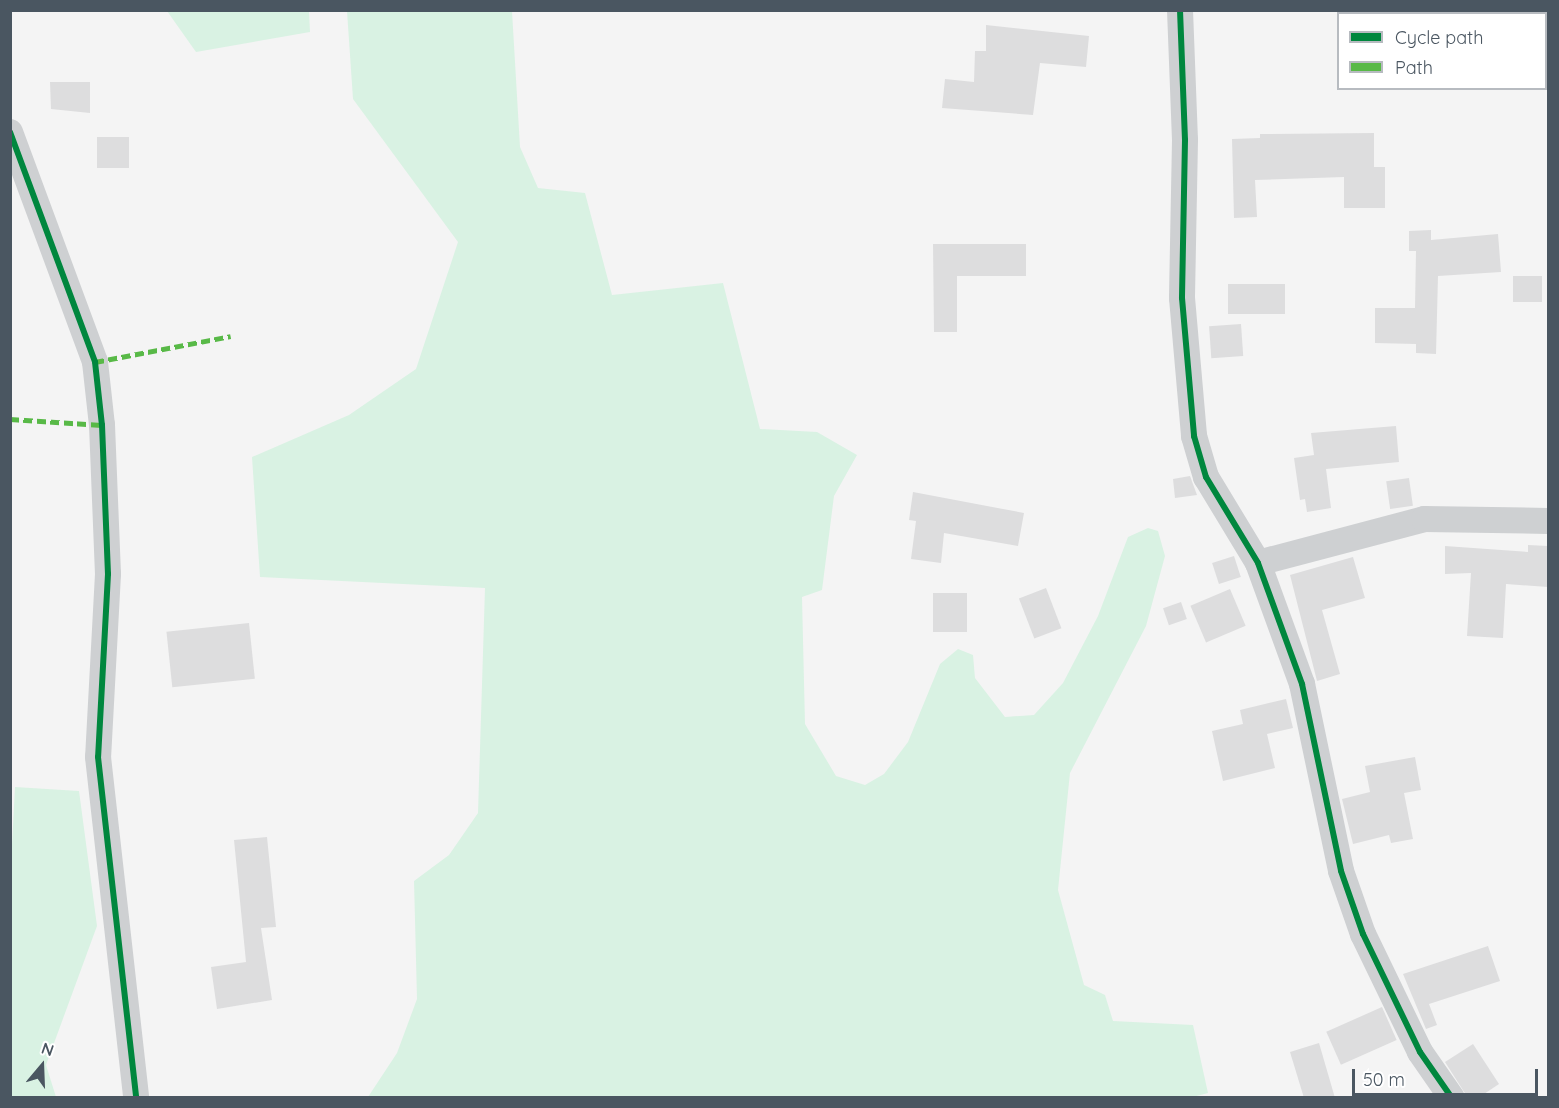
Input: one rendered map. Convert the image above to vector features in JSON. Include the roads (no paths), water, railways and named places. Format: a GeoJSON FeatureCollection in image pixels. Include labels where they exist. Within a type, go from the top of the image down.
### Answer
{"type":"FeatureCollection","features":[{"type":"Feature","properties":{"kind":"street"},"geometry":{"type":"LineString","coordinates":[[1180,10],[1185,140],[1182,298],[1194,436],[1206,477],[1258,563],[1302,684],[1341,871],[1363,934],[1420,1052],[1452,1098]]}},
{"type":"Feature","properties":{"kind":"street"},"geometry":{"type":"LineString","coordinates":[[10,132],[95,362],[102,425],[108,574],[98,757],[136,1098]]}},
{"type":"Feature","properties":{"kind":"street"},"geometry":{"type":"LineString","coordinates":[[1258,563],[1424,519],[1472,516],[1548,521]]}}]}
